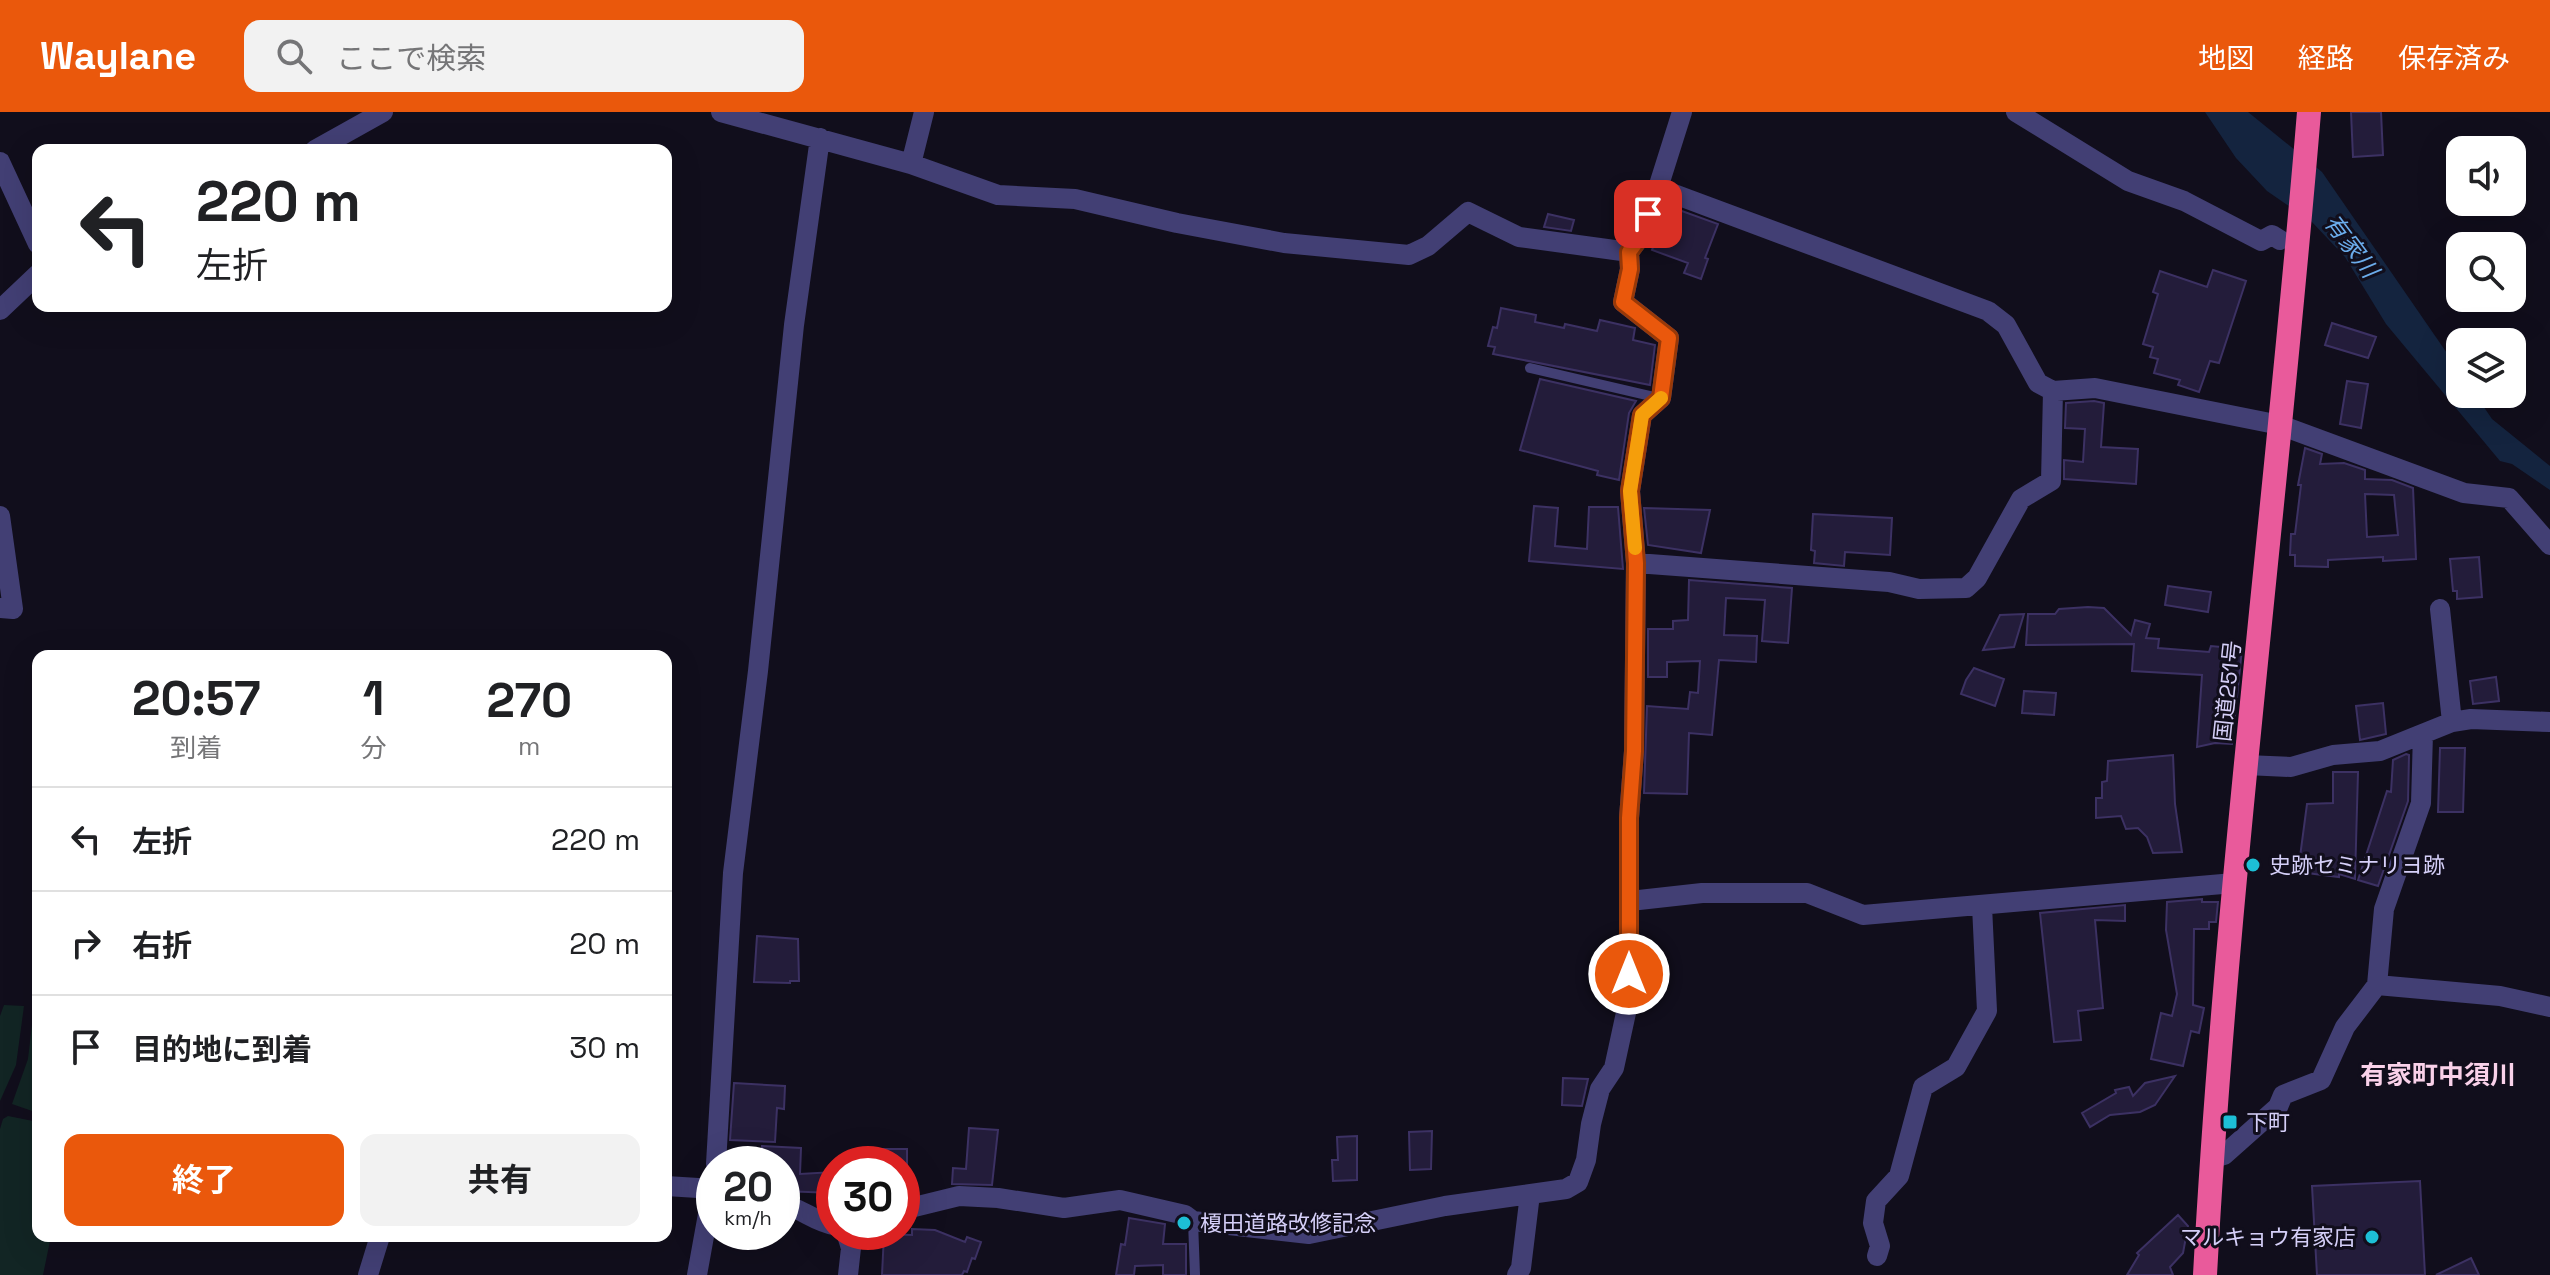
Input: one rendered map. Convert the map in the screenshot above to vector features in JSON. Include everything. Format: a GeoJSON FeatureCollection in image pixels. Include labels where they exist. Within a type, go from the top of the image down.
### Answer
{"type":"FeatureCollection","features":[{"type":"Feature","properties":{"kind":"highway","name":"国道251号"},"geometry":{"type":"LineString","coordinates":[[2205,1275],[2211,1159],[2234,883],[2280,425],[2288,246],[2308,120]]}},
{"type":"Feature","properties":{"kind":"street"},"geometry":{"type":"LineString","coordinates":[[326,144],[383,112]]}},
{"type":"Feature","properties":{"kind":"street"},"geometry":{"type":"LineString","coordinates":[[721,112],[911,164],[998,195],[1075,199],[1177,223],[1340,250],[1409,255],[1428,246],[1468,212],[1519,237],[1629,252]]}},
{"type":"Feature","properties":{"kind":"street"},"geometry":{"type":"LineString","coordinates":[[911,164],[924,112]]}},
{"type":"Feature","properties":{"kind":"street"},"geometry":{"type":"LineString","coordinates":[[920,1206],[959,1196],[998,1198],[1064,1208],[1120,1200],[1185,1215],[1193,1221],[1309,1234],[1385,1216],[1566,1189],[1578,1182],[1586,1160],[1600,1089],[1614,1068],[1629,999],[1629,818],[1634,751],[1636,563],[1630,491],[1642,415],[1661,398],[1669,338],[1623,302],[1630,269],[1629,252],[1638,240],[1658,188],[1682,112]]}},
{"type":"Feature","properties":{"kind":"street"},"geometry":{"type":"LineString","coordinates":[[2016,112],[2128,181],[2184,201],[2261,241],[2272,235],[2288,246]]}},
{"type":"Feature","properties":{"kind":"street"},"geometry":{"type":"LineString","coordinates":[[717,1146],[733,873],[758,671],[792,340],[820,138]]}},
{"type":"Feature","properties":{"kind":"street"},"geometry":{"type":"LineString","coordinates":[[7,164],[32,229]]}},
{"type":"Feature","properties":{"kind":"street"},"geometry":{"type":"LineString","coordinates":[[1658,188],[1988,311],[2006,325],[2038,383],[2053,391],[2095,388],[2280,425],[2464,493],[2509,498],[2550,545]]}},
{"type":"Feature","properties":{"kind":"street"},"geometry":{"type":"LineString","coordinates":[[0,310],[32,280]]}},
{"type":"Feature","properties":{"kind":"street"},"geometry":{"type":"LineString","coordinates":[[1636,563],[1889,582],[1919,589],[1966,588],[1977,578],[2021,499],[2051,481],[2053,391]]}},
{"type":"Feature","properties":{"kind":"street"},"geometry":{"type":"LineString","coordinates":[[0,516],[13,609],[0,608]]}},
{"type":"Feature","properties":{"kind":"street"},"geometry":{"type":"LineString","coordinates":[[2440,609],[2452,722]]}},
{"type":"Feature","properties":{"kind":"street"},"geometry":{"type":"LineString","coordinates":[[2246,765],[2291,767],[2333,755],[2380,751],[2452,722],[2471,719],[2550,722]]}},
{"type":"Feature","properties":{"kind":"street"},"geometry":{"type":"LineString","coordinates":[[2211,1159],[2224,1155],[2278,1107],[2283,1095],[2321,1080],[2345,1027],[2377,985],[2384,909],[2421,803],[2423,734]]}},
{"type":"Feature","properties":{"kind":"street"},"geometry":{"type":"LineString","coordinates":[[1630,901],[1702,893],[1807,893],[1863,915],[2234,883]]}},
{"type":"Feature","properties":{"kind":"street"},"geometry":{"type":"LineString","coordinates":[[1877,1256],[1880,1246],[1873,1223],[1876,1201],[1899,1176],[1923,1087],[1956,1067],[1987,1011],[1982,906]]}},
{"type":"Feature","properties":{"kind":"street"},"geometry":{"type":"LineString","coordinates":[[2377,985],[2500,996],[2550,1007]]}},
{"type":"Feature","properties":{"kind":"street"},"geometry":{"type":"LineString","coordinates":[[672,1186],[696,1188]]}},
{"type":"Feature","properties":{"kind":"street"},"geometry":{"type":"LineString","coordinates":[[1517,1275],[1521,1268],[1530,1194]]}},
{"type":"Feature","properties":{"kind":"street"},"geometry":{"type":"LineString","coordinates":[[368,1275],[378,1242]]}},
{"type":"Feature","properties":{"kind":"street"},"geometry":{"type":"LineString","coordinates":[[697,1275],[702,1250]]}},
{"type":"Feature","properties":{"kind":"street"},"geometry":{"type":"LineString","coordinates":[[848,1275],[851,1250]]}},
{"type":"Feature","properties":{"kind":"lane"},"geometry":{"type":"LineString","coordinates":[[1530,368],[1661,398]]}},
{"type":"Feature","properties":{"kind":"lane"},"geometry":{"type":"LineString","coordinates":[[1193,1221],[1195,1275]]}},
{"type":"Feature","properties":{"kind":"green space"},"geometry":{"type":"Polygon","coordinates":[[[4,1005],[24,1006],[16,1065],[0,1101],[0,1016],[4,1005]]]}},
{"type":"Feature","properties":{"kind":"green space"},"geometry":{"type":"Polygon","coordinates":[[[32,1024],[32,1111],[12,1104],[28,1059],[32,1024]]]}},
{"type":"Feature","properties":{"kind":"green space"},"geometry":{"type":"Polygon","coordinates":[[[8,1116],[32,1121],[32,1242],[50,1242],[43,1275],[0,1275],[0,1129],[3,1119],[8,1116]]]}},
{"type":"Feature","properties":{"kind":"water","name":"有家川"},"geometry":{"type":"Polygon","coordinates":[[[2205,112],[2248,112],[2322,172],[2446,352],[2446,396],[2386,324],[2345,257],[2312,222],[2267,191],[2236,158],[2205,112]]]}},
{"type":"Feature","properties":{"kind":"water"},"geometry":{"type":"Polygon","coordinates":[[[2456,408],[2485,408],[2492,419],[2550,466],[2550,490],[2512,464],[2500,461],[2456,408]]]}},
{"type":"Feature","properties":{"kind":"building"},"geometry":{"type":"Polygon","coordinates":[[[2351,112],[2381,112],[2383,155],[2353,157],[2351,112]]]}},
{"type":"Feature","properties":{"kind":"building"},"geometry":{"type":"Polygon","coordinates":[[[1668,206],[1718,224],[1701,279],[1684,273],[1688,263],[1652,250],[1668,206]]]}},
{"type":"Feature","properties":{"kind":"building"},"geometry":{"type":"Polygon","coordinates":[[[1548,214],[1574,220],[1571,231],[1544,227],[1548,214]]]}},
{"type":"Feature","properties":{"kind":"building"},"geometry":{"type":"Polygon","coordinates":[[[2213,270],[2246,281],[2219,363],[2210,361],[2199,392],[2178,385],[2180,380],[2154,373],[2158,359],[2150,357],[2153,347],[2143,344],[2158,294],[2153,292],[2160,271],[2207,287],[2213,270]]]}},
{"type":"Feature","properties":{"kind":"building"},"geometry":{"type":"Polygon","coordinates":[[[1501,308],[1536,315],[1535,322],[1564,328],[1565,324],[1597,331],[1600,320],[1635,328],[1633,340],[1655,345],[1650,385],[1493,354],[1495,347],[1488,346],[1493,327],[1497,328],[1501,308]]]}},
{"type":"Feature","properties":{"kind":"building"},"geometry":{"type":"Polygon","coordinates":[[[2332,323],[2376,337],[2368,358],[2325,345],[2332,323]]]}},
{"type":"Feature","properties":{"kind":"building"},"geometry":{"type":"Polygon","coordinates":[[[1540,379],[1636,401],[1629,413],[1619,480],[1597,475],[1598,471],[1520,450],[1540,379]]]}},
{"type":"Feature","properties":{"kind":"building"},"geometry":{"type":"Polygon","coordinates":[[[2347,381],[2368,384],[2361,428],[2340,424],[2347,381]]]}},
{"type":"Feature","properties":{"kind":"building"},"geometry":{"type":"Polygon","coordinates":[[[2066,403],[2104,403],[2101,447],[2138,449],[2136,484],[2064,479],[2064,460],[2083,462],[2085,429],[2065,428],[2066,403]]]}},
{"type":"Feature","properties":{"kind":"building"},"geometry":{"type":"Polygon","coordinates":[[[2305,448],[2322,454],[2320,464],[2344,463],[2365,470],[2365,479],[2392,480],[2413,488],[2416,559],[2328,560],[2328,567],[2295,566],[2295,555],[2290,555],[2301,485],[2298,485],[2305,448]],[[2365,494],[2367,537],[2398,535],[2394,495],[2365,494]]]}},
{"type":"Feature","properties":{"kind":"building"},"geometry":{"type":"Polygon","coordinates":[[[1534,506],[1558,508],[1555,546],[1587,549],[1589,507],[1618,507],[1623,569],[1529,561],[1534,506]]]}},
{"type":"Feature","properties":{"kind":"building"},"geometry":{"type":"Polygon","coordinates":[[[1644,508],[1710,510],[1701,553],[1648,545],[1644,508]]]}},
{"type":"Feature","properties":{"kind":"building"},"geometry":{"type":"Polygon","coordinates":[[[1813,514],[1892,518],[1890,555],[1845,552],[1844,566],[1814,563],[1815,551],[1811,550],[1813,514]]]}},
{"type":"Feature","properties":{"kind":"building"},"geometry":{"type":"Polygon","coordinates":[[[2479,557],[2482,597],[2457,599],[2457,591],[2453,591],[2450,559],[2479,557]]]}},
{"type":"Feature","properties":{"kind":"building"},"geometry":{"type":"Polygon","coordinates":[[[1689,580],[1792,588],[1788,643],[1762,641],[1765,600],[1726,598],[1724,635],[1757,636],[1756,662],[1719,660],[1712,735],[1689,733],[1687,794],[1644,793],[1647,706],[1688,709],[1690,692],[1698,693],[1700,661],[1667,662],[1667,677],[1648,677],[1648,629],[1673,629],[1673,621],[1688,620],[1689,580]]]}},
{"type":"Feature","properties":{"kind":"building"},"geometry":{"type":"Polygon","coordinates":[[[2168,586],[2211,592],[2208,612],[2165,605],[2168,586]]]}},
{"type":"Feature","properties":{"kind":"building"},"geometry":{"type":"Polygon","coordinates":[[[2104,608],[2131,635],[2135,620],[2150,624],[2146,638],[2159,639],[2158,648],[2209,652],[2211,646],[2242,649],[2232,744],[2215,743],[2197,747],[2202,675],[2132,671],[2134,644],[2026,645],[2028,614],[2055,614],[2059,609],[2104,608]]]}},
{"type":"Feature","properties":{"kind":"building"},"geometry":{"type":"Polygon","coordinates":[[[2024,614],[2014,647],[1983,650],[2000,615],[2024,614]]]}},
{"type":"Feature","properties":{"kind":"building"},"geometry":{"type":"Polygon","coordinates":[[[1974,668],[2004,679],[1995,706],[1961,694],[1974,668]]]}},
{"type":"Feature","properties":{"kind":"building"},"geometry":{"type":"Polygon","coordinates":[[[2496,677],[2499,701],[2473,704],[2470,681],[2496,677]]]}},
{"type":"Feature","properties":{"kind":"building"},"geometry":{"type":"Polygon","coordinates":[[[2024,691],[2056,693],[2054,715],[2022,713],[2024,691]]]}},
{"type":"Feature","properties":{"kind":"building"},"geometry":{"type":"Polygon","coordinates":[[[2383,703],[2386,734],[2360,740],[2356,706],[2383,703]]]}},
{"type":"Feature","properties":{"kind":"building"},"geometry":{"type":"Polygon","coordinates":[[[2440,748],[2465,748],[2463,812],[2438,812],[2440,748]]]}},
{"type":"Feature","properties":{"kind":"building"},"geometry":{"type":"Polygon","coordinates":[[[2173,755],[2175,804],[2182,852],[2153,853],[2147,837],[2138,828],[2126,829],[2121,816],[2096,818],[2096,798],[2102,798],[2102,782],[2107,781],[2108,761],[2173,755]]]}},
{"type":"Feature","properties":{"kind":"building"},"geometry":{"type":"Polygon","coordinates":[[[2409,755],[2408,801],[2378,886],[2358,880],[2387,791],[2391,792],[2393,760],[2409,755]]]}},
{"type":"Feature","properties":{"kind":"building"},"geometry":{"type":"Polygon","coordinates":[[[2333,772],[2358,772],[2355,879],[2339,874],[2339,877],[2298,872],[2307,804],[2333,803],[2333,772]]]}},
{"type":"Feature","properties":{"kind":"building"},"geometry":{"type":"Polygon","coordinates":[[[2202,899],[2202,902],[2218,902],[2216,922],[2209,922],[2209,929],[2194,929],[2193,1005],[2204,1008],[2199,1033],[2191,1031],[2183,1066],[2151,1059],[2161,1013],[2172,1016],[2177,994],[2166,930],[2167,902],[2202,899]]]}},
{"type":"Feature","properties":{"kind":"building"},"geometry":{"type":"Polygon","coordinates":[[[2125,905],[2125,921],[2095,920],[2103,1008],[2078,1011],[2081,1040],[2054,1042],[2040,913],[2125,905]]]}},
{"type":"Feature","properties":{"kind":"building"},"geometry":{"type":"Polygon","coordinates":[[[757,936],[798,939],[799,981],[754,982],[757,936]]]}},
{"type":"Feature","properties":{"kind":"building"},"geometry":{"type":"Polygon","coordinates":[[[2175,1076],[2155,1105],[2140,1112],[2110,1115],[2090,1127],[2082,1113],[2116,1093],[2115,1090],[2129,1087],[2133,1096],[2145,1083],[2175,1076]]]}},
{"type":"Feature","properties":{"kind":"building"},"geometry":{"type":"Polygon","coordinates":[[[1563,1078],[1588,1079],[1582,1106],[1562,1105],[1563,1078]]]}},
{"type":"Feature","properties":{"kind":"building"},"geometry":{"type":"Polygon","coordinates":[[[734,1083],[785,1086],[784,1109],[777,1108],[775,1142],[730,1140],[734,1083]]]}},
{"type":"Feature","properties":{"kind":"building"},"geometry":{"type":"Polygon","coordinates":[[[969,1128],[998,1130],[992,1185],[952,1184],[953,1168],[966,1169],[969,1128]]]}},
{"type":"Feature","properties":{"kind":"building"},"geometry":{"type":"Polygon","coordinates":[[[1432,1131],[1431,1169],[1410,1170],[1409,1132],[1432,1131]]]}},
{"type":"Feature","properties":{"kind":"building"},"geometry":{"type":"Polygon","coordinates":[[[1357,1136],[1357,1180],[1333,1181],[1332,1160],[1338,1160],[1337,1137],[1357,1136]]]}},
{"type":"Feature","properties":{"kind":"building"},"geometry":{"type":"Polygon","coordinates":[[[816,1173],[816,1192],[800,1192],[800,1174],[816,1173]]]}},
{"type":"Feature","properties":{"kind":"building"},"geometry":{"type":"Polygon","coordinates":[[[2420,1181],[2425,1275],[2317,1275],[2312,1186],[2420,1181]]]}},
{"type":"Feature","properties":{"kind":"building"},"geometry":{"type":"Polygon","coordinates":[[[2178,1215],[2188,1226],[2183,1253],[2170,1267],[2173,1275],[2127,1275],[2139,1255],[2137,1253],[2178,1215]]]}},
{"type":"Feature","properties":{"kind":"building"},"geometry":{"type":"Polygon","coordinates":[[[1129,1218],[1165,1224],[1163,1244],[1186,1244],[1186,1275],[1163,1275],[1163,1265],[1135,1266],[1134,1275],[1116,1275],[1129,1218]]]}},
{"type":"Feature","properties":{"kind":"building"},"geometry":{"type":"Polygon","coordinates":[[[920,1229],[935,1230],[965,1242],[967,1237],[981,1242],[975,1259],[972,1258],[967,1272],[964,1271],[962,1275],[882,1275],[883,1250],[920,1250],[920,1229]]]}},
{"type":"Feature","properties":{"kind":"building"},"geometry":{"type":"Polygon","coordinates":[[[2471,1258],[2479,1275],[2436,1275],[2471,1258]]]}},
{"type":"Feature","properties":{"kind":"slow traffic"},"geometry":{"type":"LineString","coordinates":[[1635,548],[1630,491],[1642,415],[1661,398]]}},
{"type":"Feature","properties":{"kind":"place","name":"史跡セミナリヨ跡"},"geometry":{"type":"Point","coordinates":[2253,865]}},
{"type":"Feature","properties":{"kind":"place","name":"下町"},"geometry":{"type":"Point","coordinates":[2230,1122]}},
{"type":"Feature","properties":{"kind":"place","name":"榎田道路改修記念"},"geometry":{"type":"Point","coordinates":[1184,1223]}},
{"type":"Feature","properties":{"kind":"place","name":"マルキョウ有家店"},"geometry":{"type":"Point","coordinates":[2372,1237]}},
{"type":"Feature","properties":{"kind":"district","name":"有家町中須川"},"geometry":{"type":"Point","coordinates":[2438,1075]}},
{"type":"Feature","properties":{"kind":"route"},"geometry":{"type":"LineString","coordinates":[[1629,974],[1629,818],[1634,751],[1636,563],[1630,491],[1642,415],[1661,398],[1669,338],[1623,302],[1630,269],[1629,252],[1638,240],[1648,214]]}}]}
